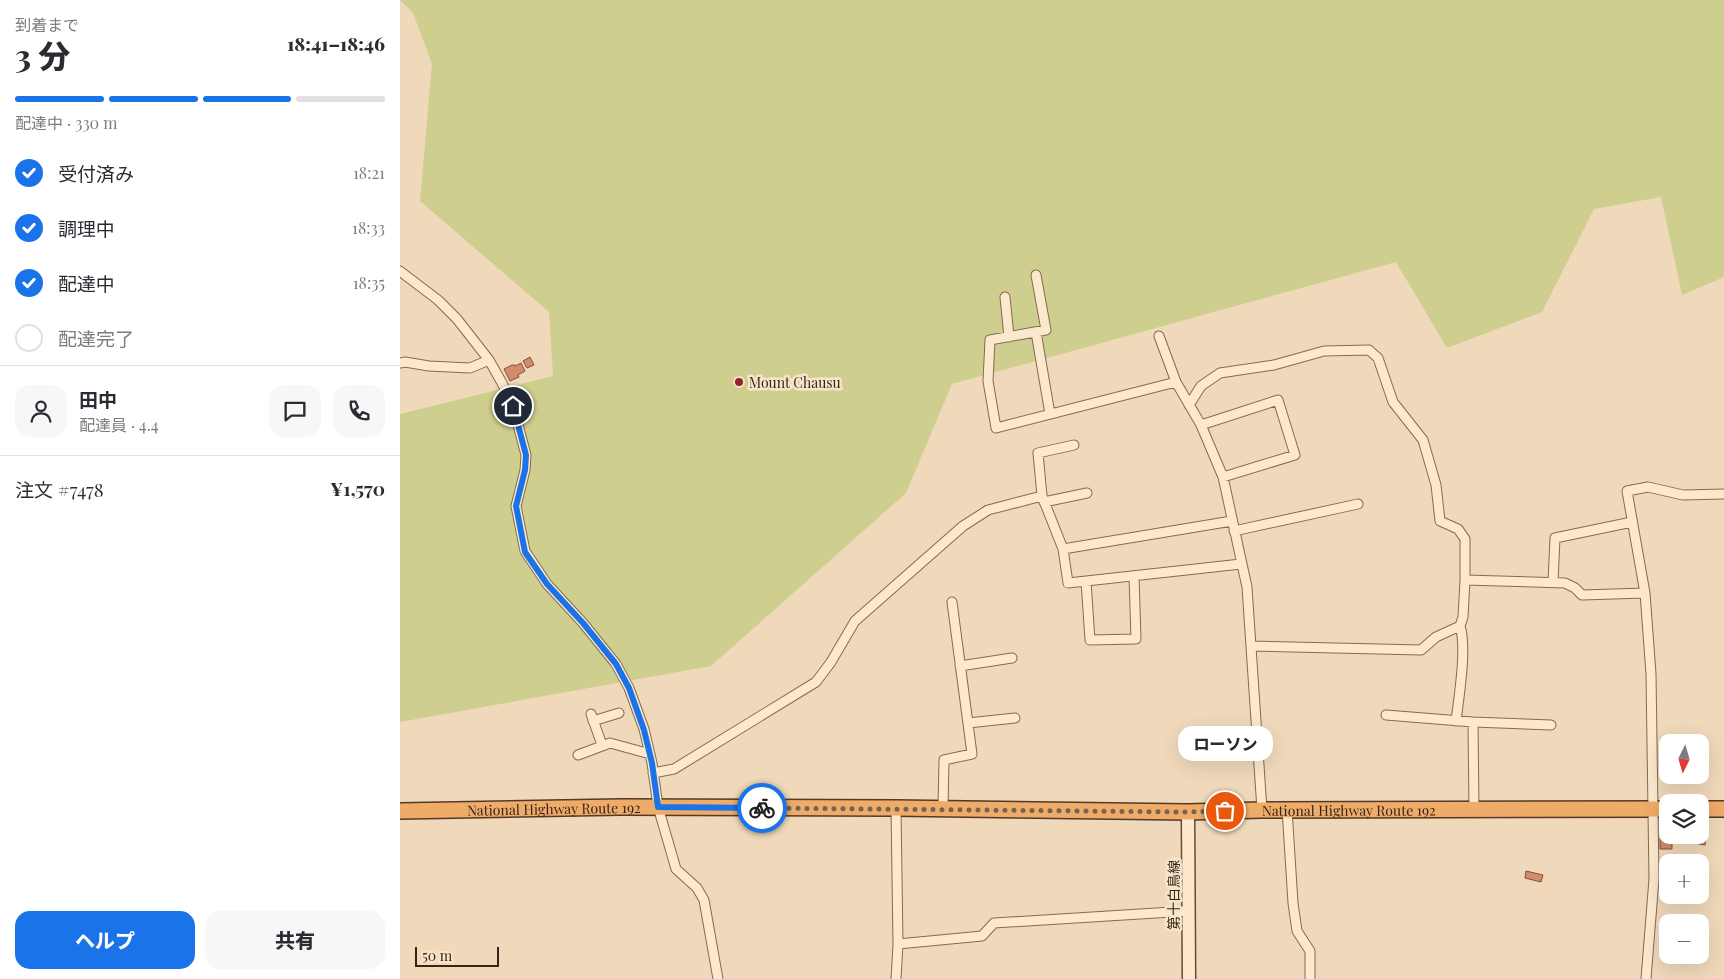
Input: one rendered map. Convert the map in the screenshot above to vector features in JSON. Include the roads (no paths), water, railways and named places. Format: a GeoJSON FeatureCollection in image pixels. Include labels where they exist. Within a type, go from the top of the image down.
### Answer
{"type":"FeatureCollection","features":[{"type":"Feature","properties":{"kind":"highway","name":"National Highway Route 192"},"geometry":{"type":"LineString","coordinates":[[400,811],[658,807],[943,808],[1188,812],[1262,810],[1659,809]]}},
{"type":"Feature","properties":{"kind":"highway"},"geometry":{"type":"LineString","coordinates":[[1709,809],[1724,809]]}},
{"type":"Feature","properties":{"kind":"main road","name":"第十白鳥線"},"geometry":{"type":"LineString","coordinates":[[1188,812],[1189,979]]}},
{"type":"Feature","properties":{"kind":"street"},"geometry":{"type":"LineString","coordinates":[[400,271],[438,300],[457,319],[489,360],[513,406],[526,455],[525,470],[516,506],[525,552],[547,584],[583,623],[616,664],[629,688],[644,730],[650,754],[658,807],[676,869],[697,888],[704,900],[718,979]]}},
{"type":"Feature","properties":{"kind":"street"},"geometry":{"type":"LineString","coordinates":[[1036,274],[1046,330],[990,340],[988,381],[996,428],[1176,382]]}},
{"type":"Feature","properties":{"kind":"street"},"geometry":{"type":"LineString","coordinates":[[1005,297],[1009,337]]}},
{"type":"Feature","properties":{"kind":"street"},"geometry":{"type":"LineString","coordinates":[[1036,332],[1050,414]]}},
{"type":"Feature","properties":{"kind":"street"},"geometry":{"type":"LineString","coordinates":[[1159,336],[1176,382],[1201,425],[1223,477],[1246,587],[1252,646],[1262,810]]}},
{"type":"Feature","properties":{"kind":"street"},"geometry":{"type":"LineString","coordinates":[[1189,405],[1200,386],[1220,373],[1274,364],[1324,352],[1370,350],[1378,358],[1393,402],[1423,440],[1436,485],[1440,521],[1458,529],[1465,539],[1463,617],[1460,626],[1463,635],[1463,648],[1456,721]]}},
{"type":"Feature","properties":{"kind":"street"},"geometry":{"type":"LineString","coordinates":[[400,363],[470,368],[489,360]]}},
{"type":"Feature","properties":{"kind":"street"},"geometry":{"type":"LineString","coordinates":[[1201,425],[1278,400],[1295,455],[1223,477]]}},
{"type":"Feature","properties":{"kind":"street"},"geometry":{"type":"LineString","coordinates":[[1074,445],[1038,453],[1043,499],[1063,549],[1068,583],[1241,564]]}},
{"type":"Feature","properties":{"kind":"street"},"geometry":{"type":"LineString","coordinates":[[1646,979],[1654,878],[1651,674],[1645,593],[1627,491],[1648,487],[1683,495],[1724,494]]}},
{"type":"Feature","properties":{"kind":"street"},"geometry":{"type":"LineString","coordinates":[[653,773],[674,769],[816,682],[831,662],[855,621],[963,526],[988,510],[1087,492]]}},
{"type":"Feature","properties":{"kind":"street"},"geometry":{"type":"LineString","coordinates":[[1234,530],[1358,504]]}},
{"type":"Feature","properties":{"kind":"street"},"geometry":{"type":"LineString","coordinates":[[1063,549],[1232,521]]}},
{"type":"Feature","properties":{"kind":"street"},"geometry":{"type":"LineString","coordinates":[[1553,582],[1555,538],[1632,522]]}},
{"type":"Feature","properties":{"kind":"street"},"geometry":{"type":"LineString","coordinates":[[1086,581],[1090,640],[1136,639],[1134,576]]}},
{"type":"Feature","properties":{"kind":"street"},"geometry":{"type":"LineString","coordinates":[[1465,580],[1565,582],[1582,595],[1645,593]]}},
{"type":"Feature","properties":{"kind":"street"},"geometry":{"type":"LineString","coordinates":[[943,808],[944,760],[972,754],[952,602]]}},
{"type":"Feature","properties":{"kind":"street"},"geometry":{"type":"LineString","coordinates":[[1252,646],[1421,650],[1436,637],[1460,626]]}},
{"type":"Feature","properties":{"kind":"street"},"geometry":{"type":"LineString","coordinates":[[960,666],[1012,658]]}},
{"type":"Feature","properties":{"kind":"street"},"geometry":{"type":"LineString","coordinates":[[602,746],[592,718],[619,714]]}},
{"type":"Feature","properties":{"kind":"street"},"geometry":{"type":"LineString","coordinates":[[1386,715],[1473,722],[1551,724]]}},
{"type":"Feature","properties":{"kind":"street"},"geometry":{"type":"LineString","coordinates":[[968,723],[1015,718]]}},
{"type":"Feature","properties":{"kind":"street"},"geometry":{"type":"LineString","coordinates":[[1473,722],[1474,809]]}},
{"type":"Feature","properties":{"kind":"street"},"geometry":{"type":"LineString","coordinates":[[578,755],[610,743],[650,754]]}},
{"type":"Feature","properties":{"kind":"street"},"geometry":{"type":"LineString","coordinates":[[896,808],[898,944],[896,979]]}},
{"type":"Feature","properties":{"kind":"street"},"geometry":{"type":"LineString","coordinates":[[1287,810],[1293,903],[1297,931],[1310,951],[1310,979]]}},
{"type":"Feature","properties":{"kind":"street"},"geometry":{"type":"LineString","coordinates":[[898,944],[982,936],[994,923],[1084,919],[1188,911]]}},
{"type":"Feature","properties":{"kind":"place","name":"Mount Chausu"},"geometry":{"type":"Point","coordinates":[739,382]}},
{"type":"Feature","properties":{"kind":"place","name":"ローソン"},"geometry":{"type":"Point","coordinates":[1225,811]}}]}
